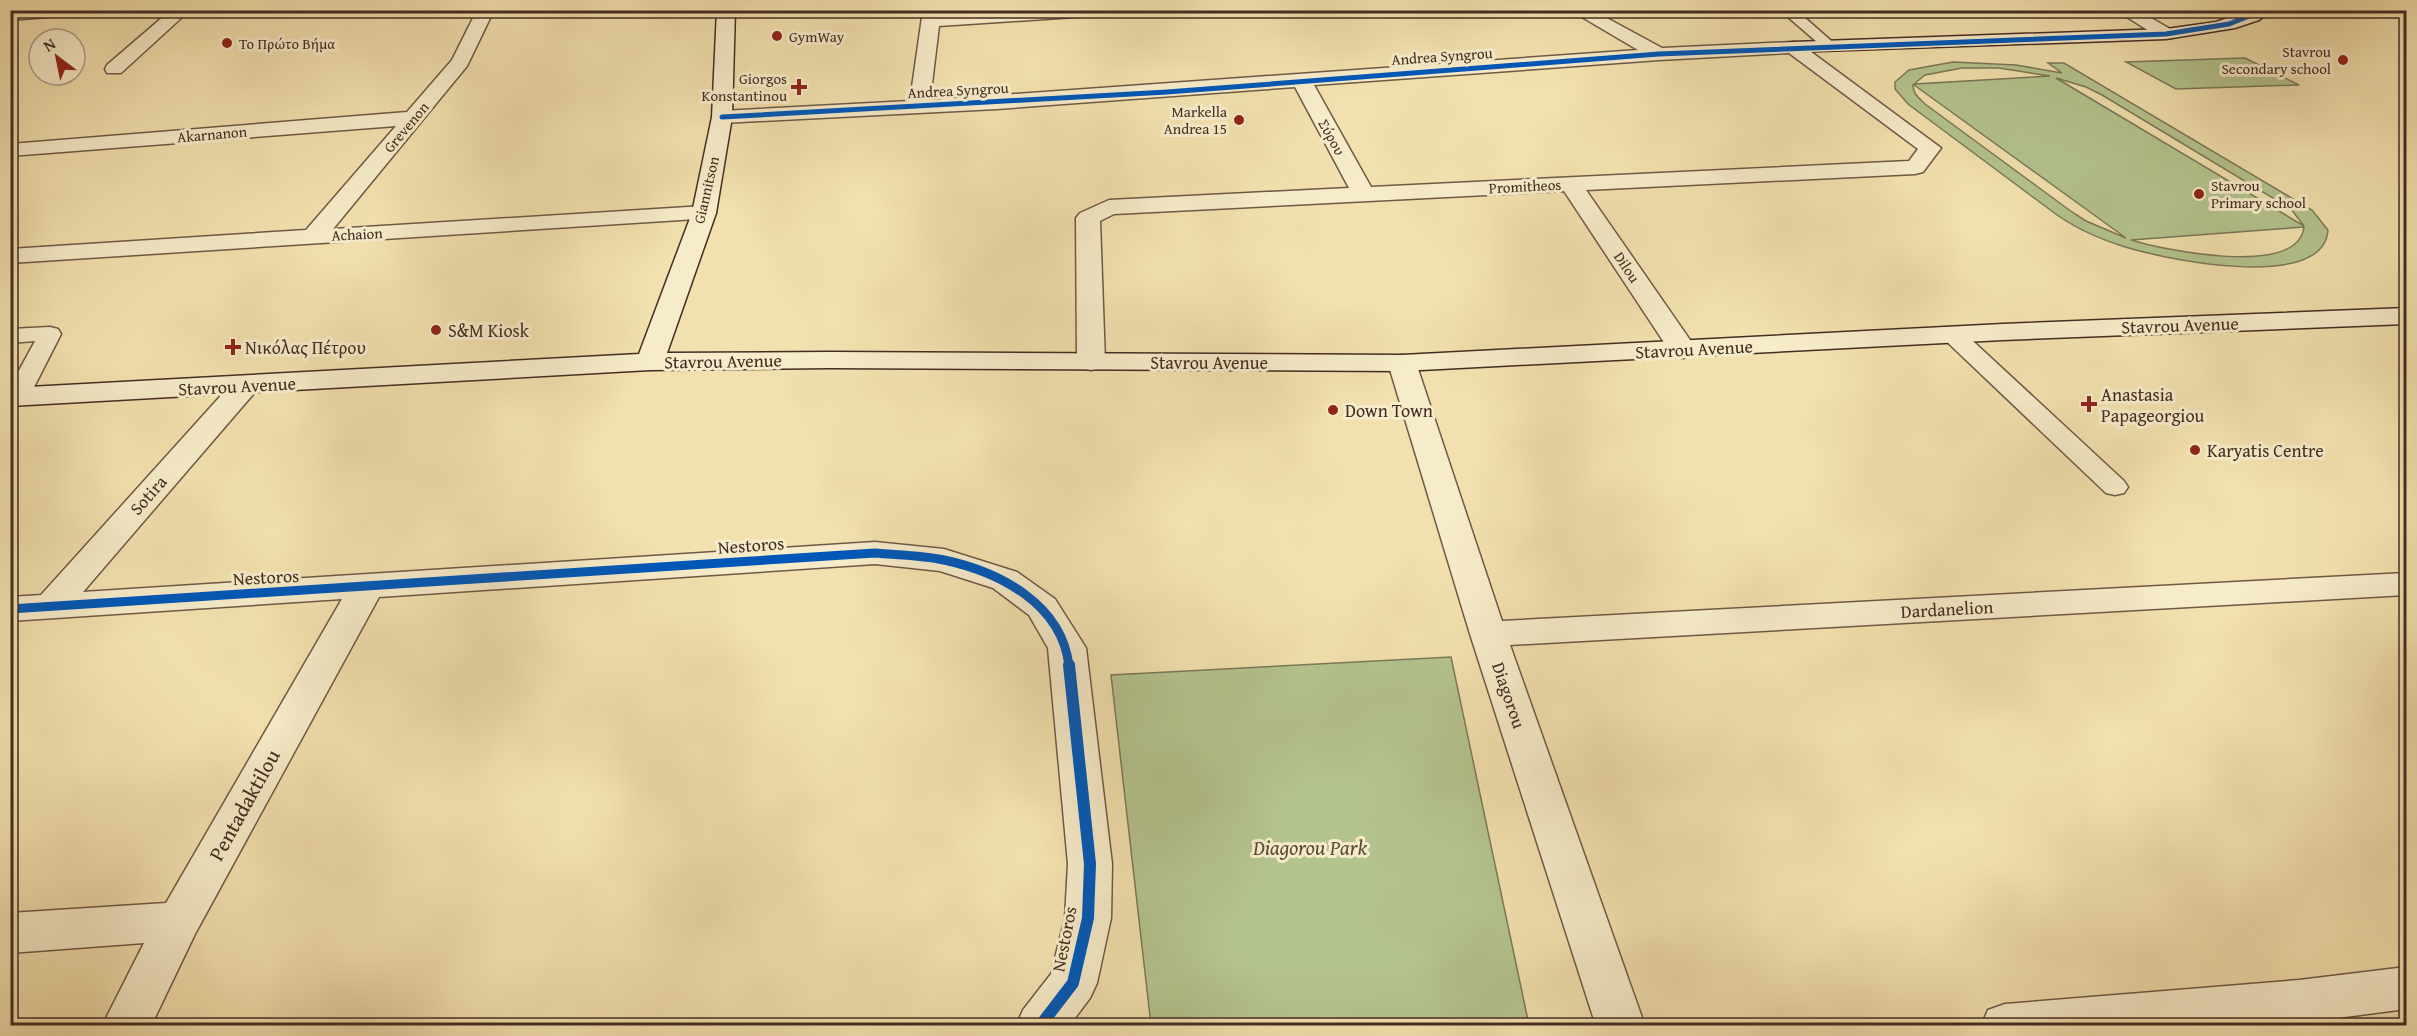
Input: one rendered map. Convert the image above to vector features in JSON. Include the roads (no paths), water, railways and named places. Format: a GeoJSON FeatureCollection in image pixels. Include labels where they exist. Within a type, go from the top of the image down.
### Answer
{"type":"FeatureCollection","features":[{"type":"Feature","properties":{"kind":"street"},"geometry":{"type":"LineString","coordinates":[[10,15],[74,10]]}},
{"type":"Feature","properties":{"kind":"street"},"geometry":{"type":"LineString","coordinates":[[114,69],[182,10]]}},
{"type":"Feature","properties":{"kind":"street","name":"Grevenon"},"geometry":{"type":"LineString","coordinates":[[314,237],[460,62],[486,10]]}},
{"type":"Feature","properties":{"kind":"street","name":"Giannitson"},"geometry":{"type":"LineString","coordinates":[[650,362],[704,213],[722,117],[726,10]]}},
{"type":"Feature","properties":{"kind":"street"},"geometry":{"type":"LineString","coordinates":[[919,107],[932,16],[1105,10]]}},
{"type":"Feature","properties":{"kind":"street"},"geometry":{"type":"LineString","coordinates":[[1578,10],[1659,54]]}},
{"type":"Feature","properties":{"kind":"street"},"geometry":{"type":"LineString","coordinates":[[2124,10],[2166,34]]}},
{"type":"Feature","properties":{"kind":"street","name":"Andrea Syngrou"},"geometry":{"type":"LineString","coordinates":[[722,117],[919,107],[1659,54],[1792,48],[1825,42],[2166,34],[2220,27],[2253,17],[2264,10]]}},
{"type":"Feature","properties":{"kind":"street","name":"Promitheos"},"geometry":{"type":"LineString","coordinates":[[1091,362],[1088,218],[1109,207],[1915,166],[1930,148],[1792,48]]}},
{"type":"Feature","properties":{"kind":"street","name":"Σύρου"},"geometry":{"type":"LineString","coordinates":[[1302,81],[1363,194]]}},
{"type":"Feature","properties":{"kind":"street","name":"Akarnanon"},"geometry":{"type":"LineString","coordinates":[[10,150],[414,118]]}},
{"type":"Feature","properties":{"kind":"street","name":"Dilou"},"geometry":{"type":"LineString","coordinates":[[1571,184],[1683,350]]}},
{"type":"Feature","properties":{"kind":"street","name":"Achaion"},"geometry":{"type":"LineString","coordinates":[[10,256],[704,213]]}},
{"type":"Feature","properties":{"kind":"street","name":"Stavrou Avenue"},"geometry":{"type":"LineString","coordinates":[[14,397],[650,362],[829,360],[1402,363],[1953,334],[2406,316]]}},
{"type":"Feature","properties":{"kind":"street","name":"Diagorou"},"geometry":{"type":"LineString","coordinates":[[1402,363],[1488,634],[1622,1026]]}},
{"type":"Feature","properties":{"kind":"street","name":"Sotira"},"geometry":{"type":"LineString","coordinates":[[52,605],[244,386]]}},
{"type":"Feature","properties":{"kind":"street","name":"Nestoros"},"geometry":{"type":"LineString","coordinates":[[10,609],[367,588],[874,553],[944,560],[1005,580],[1042,607],[1067,648],[1078,733],[1090,864],[1088,918],[1073,983],[1040,1026]]}},
{"type":"Feature","properties":{"kind":"street","name":"Dardanelion"},"geometry":{"type":"LineString","coordinates":[[1488,634],[2406,584]]}},
{"type":"Feature","properties":{"kind":"street","name":"Pentadaktilou"},"geometry":{"type":"LineString","coordinates":[[126,1026],[179,921],[367,588]]}},
{"type":"Feature","properties":{"kind":"street"},"geometry":{"type":"LineString","coordinates":[[10,933],[179,921]]}},
{"type":"Feature","properties":{"kind":"street"},"geometry":{"type":"LineString","coordinates":[[2005,1026],[2308,1014],[2406,988]]}},
{"type":"Feature","properties":{"kind":"lane"},"geometry":{"type":"LineString","coordinates":[[1787,10],[1825,42]]}},
{"type":"Feature","properties":{"kind":"lane"},"geometry":{"type":"LineString","coordinates":[[10,336],[50,334],[14,397]]}},
{"type":"Feature","properties":{"kind":"lane"},"geometry":{"type":"LineString","coordinates":[[1953,334],[2115,487]]}},
{"type":"Feature","properties":{"kind":"place","name":"GymWay"},"geometry":{"type":"Point","coordinates":[777,36]}},
{"type":"Feature","properties":{"kind":"place","name":"Το Πρώτο Βήμα"},"geometry":{"type":"Point","coordinates":[227,43]}},
{"type":"Feature","properties":{"kind":"place","name":"Stavrou Secondary school"},"geometry":{"type":"Point","coordinates":[2343,60]}},
{"type":"Feature","properties":{"kind":"place","name":"Giorgos Konstantinou"},"geometry":{"type":"Point","coordinates":[799,87]}},
{"type":"Feature","properties":{"kind":"place","name":"Markella Andrea 15"},"geometry":{"type":"Point","coordinates":[1239,120]}},
{"type":"Feature","properties":{"kind":"place","name":"Stavrou Primary school"},"geometry":{"type":"Point","coordinates":[2199,194]}},
{"type":"Feature","properties":{"kind":"place","name":"S&M Kiosk"},"geometry":{"type":"Point","coordinates":[436,330]}},
{"type":"Feature","properties":{"kind":"place","name":"Νικόλας Πέτρου"},"geometry":{"type":"Point","coordinates":[233,347]}},
{"type":"Feature","properties":{"kind":"place","name":"Anastasia Papageorgiou"},"geometry":{"type":"Point","coordinates":[2089,404]}},
{"type":"Feature","properties":{"kind":"place","name":"Down Town"},"geometry":{"type":"Point","coordinates":[1333,410]}},
{"type":"Feature","properties":{"kind":"place","name":"Karyatis Centre"},"geometry":{"type":"Point","coordinates":[2195,450]}},
{"type":"Feature","properties":{"kind":"park label","name":"Diagorou Park"},"geometry":{"type":"Point","coordinates":[1310,847]}}]}
